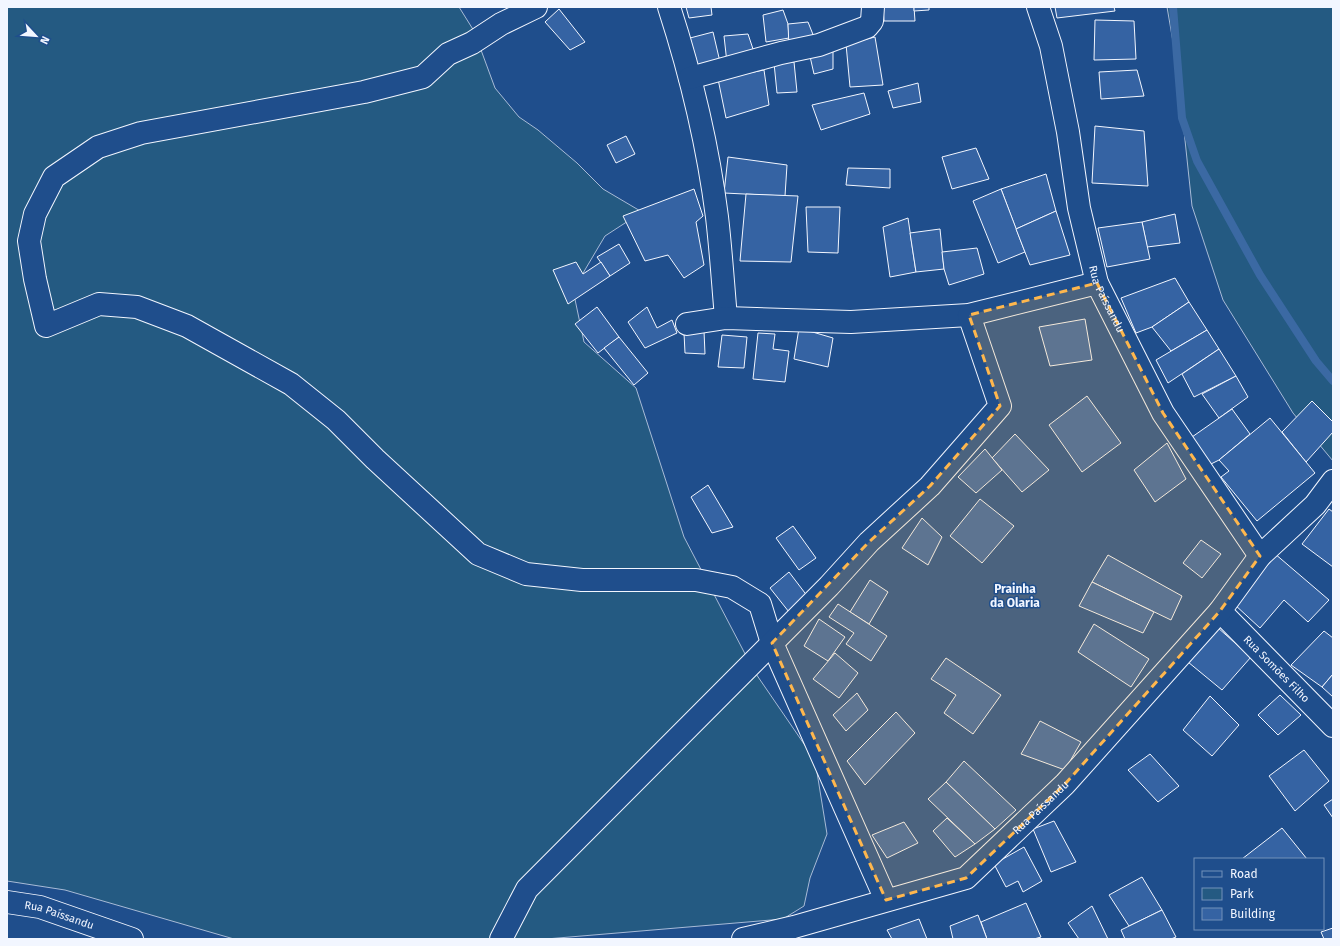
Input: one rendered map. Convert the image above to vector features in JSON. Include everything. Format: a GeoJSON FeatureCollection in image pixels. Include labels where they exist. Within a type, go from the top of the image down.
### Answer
{"type":"FeatureCollection","features":[{"type":"Feature","properties":{"kind":"street"},"geometry":{"type":"LineString","coordinates":[[536,7],[501,24],[472,43],[448,54],[424,77],[364,92],[141,133],[98,147],[54,177],[35,214],[30,241],[35,278],[46,326],[99,304],[137,307],[187,326],[291,384],[336,420],[375,460],[478,554],[526,574],[582,580],[696,580],[732,587],[760,604],[772,643],[886,900]]}},
{"type":"Feature","properties":{"kind":"street"},"geometry":{"type":"LineString","coordinates":[[669,7],[681,42],[702,128],[717,217],[726,318]]}},
{"type":"Feature","properties":{"kind":"street"},"geometry":{"type":"LineString","coordinates":[[690,78],[781,53],[819,45],[867,27],[872,21],[873,7]]}},
{"type":"Feature","properties":{"kind":"street","name":"Rua Paíssandu"},"geometry":{"type":"LineString","coordinates":[[1038,7],[1051,46],[1068,132],[1079,208],[1097,284],[1163,412],[1260,556]]}},
{"type":"Feature","properties":{"kind":"street"},"geometry":{"type":"LineString","coordinates":[[687,324],[726,318],[851,322],[969,315],[1097,284]]}},
{"type":"Feature","properties":{"kind":"street"},"geometry":{"type":"LineString","coordinates":[[501,939],[527,889],[829,586],[869,542],[930,486],[1000,406],[969,315]]}},
{"type":"Feature","properties":{"kind":"street","name":"Rua Paíssandu"},"geometry":{"type":"LineString","coordinates":[[743,939],[794,927],[966,878],[1065,784],[1220,611],[1260,556],[1315,505],[1333,481]]}},
{"type":"Feature","properties":{"kind":"street","name":"Rua Somões Filho"},"geometry":{"type":"LineString","coordinates":[[1220,611],[1333,726]]}},
{"type":"Feature","properties":{"kind":"street","name":"Rua Paíssandu"},"geometry":{"type":"LineString","coordinates":[[7,902],[40,907],[132,939]]}},
{"type":"Feature","properties":{"kind":"highlighted area"},"geometry":{"type":"Polygon","coordinates":[[[1097,283],[1163,413],[1260,556],[1220,611],[1065,784],[966,878],[886,900],[772,643],[869,542],[930,486],[1000,406],[969,315],[1097,283]]]}},
{"type":"Feature","properties":{"kind":"green space"},"geometry":{"type":"Polygon","coordinates":[[[7,7],[459,7],[474,31],[495,88],[519,117],[538,130],[577,163],[603,189],[642,212],[605,236],[573,290],[584,342],[636,388],[684,537],[754,671],[815,760],[827,834],[810,878],[804,906],[783,919],[546,939],[234,939],[65,890],[7,881],[7,7]]]}},
{"type":"Feature","properties":{"kind":"green space"},"geometry":{"type":"Polygon","coordinates":[[[1167,7],[1333,7],[1333,461],[1293,413],[1223,300],[1192,206],[1177,65],[1167,7]]]}},
{"type":"Feature","properties":{"kind":"building"},"geometry":{"type":"Polygon","coordinates":[[[686,7],[711,7],[712,15],[689,18],[686,7]]]}},
{"type":"Feature","properties":{"kind":"building"},"geometry":{"type":"Polygon","coordinates":[[[883,7],[914,7],[915,21],[884,21],[883,7]]]}},
{"type":"Feature","properties":{"kind":"building"},"geometry":{"type":"Polygon","coordinates":[[[914,7],[929,7],[929,10],[914,11],[914,7]]]}},
{"type":"Feature","properties":{"kind":"building"},"geometry":{"type":"Polygon","coordinates":[[[1055,7],[1114,7],[1115,11],[1057,18],[1055,7]]]}},
{"type":"Feature","properties":{"kind":"building"},"geometry":{"type":"Polygon","coordinates":[[[559,9],[585,42],[570,50],[545,22],[559,9]]]}},
{"type":"Feature","properties":{"kind":"building"},"geometry":{"type":"Polygon","coordinates":[[[783,10],[788,24],[789,38],[766,42],[763,15],[783,10]]]}},
{"type":"Feature","properties":{"kind":"building"},"geometry":{"type":"Polygon","coordinates":[[[1095,20],[1134,21],[1136,59],[1094,60],[1095,20]]]}},
{"type":"Feature","properties":{"kind":"building"},"geometry":{"type":"Polygon","coordinates":[[[808,22],[816,42],[789,47],[788,24],[808,22]]]}},
{"type":"Feature","properties":{"kind":"building"},"geometry":{"type":"Polygon","coordinates":[[[713,32],[720,62],[698,66],[690,38],[713,32]]]}},
{"type":"Feature","properties":{"kind":"building"},"geometry":{"type":"Polygon","coordinates":[[[748,34],[756,58],[727,63],[724,36],[748,34]]]}},
{"type":"Feature","properties":{"kind":"building"},"geometry":{"type":"Polygon","coordinates":[[[875,37],[883,85],[850,87],[846,44],[875,37]]]}},
{"type":"Feature","properties":{"kind":"building"},"geometry":{"type":"Polygon","coordinates":[[[833,47],[833,69],[814,74],[809,52],[833,47]]]}},
{"type":"Feature","properties":{"kind":"building"},"geometry":{"type":"Polygon","coordinates":[[[794,62],[797,92],[777,93],[774,63],[794,62]]]}},
{"type":"Feature","properties":{"kind":"building"},"geometry":{"type":"Polygon","coordinates":[[[764,70],[769,105],[726,118],[718,79],[764,70]]]}},
{"type":"Feature","properties":{"kind":"building"},"geometry":{"type":"Polygon","coordinates":[[[1137,70],[1144,96],[1101,99],[1099,72],[1137,70]]]}},
{"type":"Feature","properties":{"kind":"building"},"geometry":{"type":"Polygon","coordinates":[[[918,83],[921,102],[893,108],[888,91],[918,83]]]}},
{"type":"Feature","properties":{"kind":"building"},"geometry":{"type":"Polygon","coordinates":[[[864,93],[870,114],[821,130],[812,105],[864,93]]]}},
{"type":"Feature","properties":{"kind":"building"},"geometry":{"type":"Polygon","coordinates":[[[1095,126],[1144,131],[1148,186],[1092,183],[1095,126]]]}},
{"type":"Feature","properties":{"kind":"building"},"geometry":{"type":"Polygon","coordinates":[[[626,136],[635,154],[616,163],[607,145],[626,136]]]}},
{"type":"Feature","properties":{"kind":"building"},"geometry":{"type":"Polygon","coordinates":[[[976,148],[989,179],[952,189],[942,157],[976,148]]]}},
{"type":"Feature","properties":{"kind":"building"},"geometry":{"type":"Polygon","coordinates":[[[728,157],[787,165],[785,196],[724,193],[728,157]]]}},
{"type":"Feature","properties":{"kind":"building"},"geometry":{"type":"Polygon","coordinates":[[[848,168],[890,169],[890,188],[846,185],[848,168]]]}},
{"type":"Feature","properties":{"kind":"building"},"geometry":{"type":"Polygon","coordinates":[[[1046,174],[1056,211],[1016,229],[1001,189],[1046,174]]]}},
{"type":"Feature","properties":{"kind":"building"},"geometry":{"type":"Polygon","coordinates":[[[694,189],[703,216],[696,222],[704,265],[684,278],[668,255],[645,261],[623,216],[694,189]]]}},
{"type":"Feature","properties":{"kind":"building"},"geometry":{"type":"Polygon","coordinates":[[[1001,189],[1025,252],[998,263],[973,201],[1001,189]]]}},
{"type":"Feature","properties":{"kind":"building"},"geometry":{"type":"Polygon","coordinates":[[[746,194],[798,196],[791,262],[740,261],[746,194]]]}},
{"type":"Feature","properties":{"kind":"building"},"geometry":{"type":"Polygon","coordinates":[[[806,207],[840,207],[838,253],[808,252],[806,207]]]}},
{"type":"Feature","properties":{"kind":"building"},"geometry":{"type":"Polygon","coordinates":[[[1056,211],[1070,255],[1030,265],[1016,229],[1056,211]]]}},
{"type":"Feature","properties":{"kind":"building"},"geometry":{"type":"Polygon","coordinates":[[[1175,214],[1180,243],[1147,247],[1142,222],[1175,214]]]}},
{"type":"Feature","properties":{"kind":"building"},"geometry":{"type":"Polygon","coordinates":[[[908,218],[916,272],[890,277],[883,227],[908,218]]]}},
{"type":"Feature","properties":{"kind":"building"},"geometry":{"type":"Polygon","coordinates":[[[1142,222],[1150,259],[1107,267],[1098,228],[1142,222]]]}},
{"type":"Feature","properties":{"kind":"building"},"geometry":{"type":"Polygon","coordinates":[[[940,229],[944,269],[916,272],[910,233],[940,229]]]}},
{"type":"Feature","properties":{"kind":"building"},"geometry":{"type":"Polygon","coordinates":[[[619,244],[630,263],[610,276],[597,257],[619,244]]]}},
{"type":"Feature","properties":{"kind":"building"},"geometry":{"type":"Polygon","coordinates":[[[977,248],[984,274],[949,285],[944,269],[942,252],[977,248]]]}},
{"type":"Feature","properties":{"kind":"building"},"geometry":{"type":"Polygon","coordinates":[[[576,262],[583,274],[601,262],[610,276],[568,304],[553,270],[576,262]]]}},
{"type":"Feature","properties":{"kind":"building"},"geometry":{"type":"Polygon","coordinates":[[[1175,278],[1189,302],[1152,327],[1136,333],[1121,298],[1175,278]]]}},
{"type":"Feature","properties":{"kind":"building"},"geometry":{"type":"Polygon","coordinates":[[[1189,302],[1207,330],[1171,351],[1152,327],[1189,302]]]}},
{"type":"Feature","properties":{"kind":"building"},"geometry":{"type":"Polygon","coordinates":[[[597,307],[619,337],[598,353],[575,324],[597,307]]]}},
{"type":"Feature","properties":{"kind":"building"},"geometry":{"type":"Polygon","coordinates":[[[647,307],[657,328],[672,320],[677,333],[645,348],[628,322],[647,307]]]}},
{"type":"Feature","properties":{"kind":"building"},"geometry":{"type":"Polygon","coordinates":[[[1085,319],[1092,360],[1050,366],[1039,327],[1085,319]]]}},
{"type":"Feature","properties":{"kind":"building"},"geometry":{"type":"Polygon","coordinates":[[[799,328],[833,338],[828,367],[794,359],[799,328]]]}},
{"type":"Feature","properties":{"kind":"building"},"geometry":{"type":"Polygon","coordinates":[[[1207,330],[1219,349],[1168,383],[1156,360],[1207,330]]]}},
{"type":"Feature","properties":{"kind":"building"},"geometry":{"type":"Polygon","coordinates":[[[704,331],[705,354],[685,353],[684,333],[704,331]]]}},
{"type":"Feature","properties":{"kind":"building"},"geometry":{"type":"Polygon","coordinates":[[[758,333],[775,334],[773,349],[789,351],[785,382],[753,379],[758,333]]]}},
{"type":"Feature","properties":{"kind":"building"},"geometry":{"type":"Polygon","coordinates":[[[722,335],[747,337],[744,368],[718,367],[722,335]]]}},
{"type":"Feature","properties":{"kind":"building"},"geometry":{"type":"Polygon","coordinates":[[[619,337],[648,373],[634,385],[604,348],[619,337]]]}},
{"type":"Feature","properties":{"kind":"building"},"geometry":{"type":"Polygon","coordinates":[[[1219,349],[1236,376],[1194,397],[1182,374],[1219,349]]]}},
{"type":"Feature","properties":{"kind":"building"},"geometry":{"type":"Polygon","coordinates":[[[1236,376],[1248,397],[1219,418],[1202,394],[1236,376]]]}},
{"type":"Feature","properties":{"kind":"building"},"geometry":{"type":"Polygon","coordinates":[[[1087,396],[1121,443],[1082,472],[1049,425],[1087,396]]]}},
{"type":"Feature","properties":{"kind":"building"},"geometry":{"type":"Polygon","coordinates":[[[1312,401],[1333,422],[1333,432],[1306,462],[1282,432],[1312,401]]]}},
{"type":"Feature","properties":{"kind":"building"},"geometry":{"type":"Polygon","coordinates":[[[1232,409],[1250,434],[1219,460],[1207,466],[1192,437],[1232,409]]]}},
{"type":"Feature","properties":{"kind":"building"},"geometry":{"type":"Polygon","coordinates":[[[1270,418],[1315,473],[1257,521],[1221,477],[1229,471],[1219,460],[1270,418]]]}},
{"type":"Feature","properties":{"kind":"building"},"geometry":{"type":"Polygon","coordinates":[[[1015,434],[1049,470],[1022,492],[992,458],[1015,434]]]}},
{"type":"Feature","properties":{"kind":"building"},"geometry":{"type":"Polygon","coordinates":[[[1167,443],[1186,479],[1155,502],[1134,470],[1167,443]]]}},
{"type":"Feature","properties":{"kind":"building"},"geometry":{"type":"Polygon","coordinates":[[[985,449],[1002,470],[976,493],[958,477],[985,449]]]}},
{"type":"Feature","properties":{"kind":"building"},"geometry":{"type":"Polygon","coordinates":[[[708,485],[733,527],[712,533],[691,497],[708,485]]]}},
{"type":"Feature","properties":{"kind":"building"},"geometry":{"type":"Polygon","coordinates":[[[980,499],[1014,526],[982,563],[950,536],[980,499]]]}},
{"type":"Feature","properties":{"kind":"building"},"geometry":{"type":"Polygon","coordinates":[[[1329,509],[1333,512],[1333,567],[1302,544],[1329,509]]]}},
{"type":"Feature","properties":{"kind":"building"},"geometry":{"type":"Polygon","coordinates":[[[922,518],[942,537],[928,565],[902,548],[922,518]]]}},
{"type":"Feature","properties":{"kind":"building"},"geometry":{"type":"Polygon","coordinates":[[[793,526],[816,558],[799,570],[776,538],[793,526]]]}},
{"type":"Feature","properties":{"kind":"building"},"geometry":{"type":"Polygon","coordinates":[[[1201,540],[1221,554],[1202,578],[1183,563],[1201,540]]]}},
{"type":"Feature","properties":{"kind":"building"},"geometry":{"type":"Polygon","coordinates":[[[1274,553],[1329,600],[1308,622],[1284,600],[1260,628],[1234,604],[1274,553]]]}},
{"type":"Feature","properties":{"kind":"building"},"geometry":{"type":"Polygon","coordinates":[[[1108,555],[1182,596],[1171,620],[1092,582],[1108,555]]]}},
{"type":"Feature","properties":{"kind":"building"},"geometry":{"type":"Polygon","coordinates":[[[789,572],[808,597],[789,612],[770,588],[789,572]]]}},
{"type":"Feature","properties":{"kind":"building"},"geometry":{"type":"Polygon","coordinates":[[[870,580],[888,592],[869,624],[850,612],[870,580]]]}},
{"type":"Feature","properties":{"kind":"building"},"geometry":{"type":"Polygon","coordinates":[[[1092,582],[1154,612],[1143,633],[1079,606],[1092,582]]]}},
{"type":"Feature","properties":{"kind":"building"},"geometry":{"type":"Polygon","coordinates":[[[838,604],[887,636],[871,661],[846,644],[854,633],[829,617],[838,604]]]}},
{"type":"Feature","properties":{"kind":"building"},"geometry":{"type":"Polygon","coordinates":[[[819,619],[845,637],[828,661],[804,646],[819,619]]]}},
{"type":"Feature","properties":{"kind":"building"},"geometry":{"type":"Polygon","coordinates":[[[1094,624],[1149,659],[1131,687],[1078,652],[1094,624]]]}},
{"type":"Feature","properties":{"kind":"building"},"geometry":{"type":"Polygon","coordinates":[[[1217,627],[1251,657],[1222,690],[1188,662],[1217,627]]]}},
{"type":"Feature","properties":{"kind":"building"},"geometry":{"type":"Polygon","coordinates":[[[1324,631],[1333,638],[1333,674],[1322,687],[1291,665],[1324,631]]]}},
{"type":"Feature","properties":{"kind":"building"},"geometry":{"type":"Polygon","coordinates":[[[835,653],[858,673],[839,698],[813,679],[835,653]]]}},
{"type":"Feature","properties":{"kind":"building"},"geometry":{"type":"Polygon","coordinates":[[[946,658],[1001,695],[973,734],[944,713],[956,695],[931,679],[946,658]]]}},
{"type":"Feature","properties":{"kind":"building"},"geometry":{"type":"Polygon","coordinates":[[[1333,674],[1333,697],[1322,687],[1333,674]]]}},
{"type":"Feature","properties":{"kind":"building"},"geometry":{"type":"Polygon","coordinates":[[[857,693],[868,710],[846,731],[833,715],[857,693]]]}},
{"type":"Feature","properties":{"kind":"building"},"geometry":{"type":"Polygon","coordinates":[[[1280,695],[1301,715],[1278,735],[1258,715],[1280,695]]]}},
{"type":"Feature","properties":{"kind":"building"},"geometry":{"type":"Polygon","coordinates":[[[1210,696],[1239,725],[1212,756],[1183,730],[1210,696]]]}},
{"type":"Feature","properties":{"kind":"building"},"geometry":{"type":"Polygon","coordinates":[[[896,712],[915,733],[865,785],[847,761],[896,712]]]}},
{"type":"Feature","properties":{"kind":"building"},"geometry":{"type":"Polygon","coordinates":[[[1040,721],[1081,742],[1065,770],[1021,754],[1040,721]]]}},
{"type":"Feature","properties":{"kind":"building"},"geometry":{"type":"Polygon","coordinates":[[[1304,750],[1329,781],[1295,811],[1269,776],[1304,750]]]}},
{"type":"Feature","properties":{"kind":"building"},"geometry":{"type":"Polygon","coordinates":[[[1150,754],[1179,786],[1158,802],[1128,770],[1150,754]]]}},
{"type":"Feature","properties":{"kind":"building"},"geometry":{"type":"Polygon","coordinates":[[[964,761],[1016,810],[995,829],[946,782],[964,761]]]}},
{"type":"Feature","properties":{"kind":"building"},"geometry":{"type":"Polygon","coordinates":[[[946,782],[995,829],[975,844],[928,799],[946,782]]]}},
{"type":"Feature","properties":{"kind":"building"},"geometry":{"type":"Polygon","coordinates":[[[1333,799],[1333,818],[1324,805],[1333,799]]]}},
{"type":"Feature","properties":{"kind":"building"},"geometry":{"type":"Polygon","coordinates":[[[947,818],[975,844],[955,857],[933,831],[947,818]]]}},
{"type":"Feature","properties":{"kind":"building"},"geometry":{"type":"Polygon","coordinates":[[[1054,821],[1076,862],[1051,872],[1033,829],[1054,821]]]}},
{"type":"Feature","properties":{"kind":"building"},"geometry":{"type":"Polygon","coordinates":[[[904,822],[918,843],[887,858],[872,835],[904,822]]]}},
{"type":"Feature","properties":{"kind":"building"},"geometry":{"type":"Polygon","coordinates":[[[1282,828],[1306,858],[1243,858],[1282,828]]]}},
{"type":"Feature","properties":{"kind":"building"},"geometry":{"type":"Polygon","coordinates":[[[1024,847],[1042,881],[1023,892],[1018,881],[1006,887],[994,864],[1024,847]]]}},
{"type":"Feature","properties":{"kind":"building"},"geometry":{"type":"Polygon","coordinates":[[[1142,877],[1162,910],[1129,926],[1109,895],[1142,877]]]}},
{"type":"Feature","properties":{"kind":"building"},"geometry":{"type":"Polygon","coordinates":[[[1026,903],[1041,937],[1034,939],[987,939],[981,922],[1026,903]]]}},
{"type":"Feature","properties":{"kind":"building"},"geometry":{"type":"Polygon","coordinates":[[[1092,906],[1108,939],[1079,939],[1068,923],[1092,906]]]}},
{"type":"Feature","properties":{"kind":"building"},"geometry":{"type":"Polygon","coordinates":[[[1162,910],[1176,937],[1171,939],[1125,939],[1121,930],[1162,910]]]}},
{"type":"Feature","properties":{"kind":"building"},"geometry":{"type":"Polygon","coordinates":[[[978,915],[987,939],[953,939],[950,926],[978,915]]]}},
{"type":"Feature","properties":{"kind":"building"},"geometry":{"type":"Polygon","coordinates":[[[919,919],[927,939],[892,939],[887,930],[919,919]]]}},
{"type":"Feature","properties":{"kind":"building"},"geometry":{"type":"Polygon","coordinates":[[[1333,928],[1333,939],[1324,939],[1321,932],[1333,928]]]}},
{"type":"Feature","properties":{"kind":"waterway"},"geometry":{"type":"LineString","coordinates":[[1173,7],[1182,118],[1197,161],[1260,275],[1316,361],[1333,381]]}},
{"type":"Feature","properties":{"kind":"district","name":"Prainha da Olaria"},"geometry":{"type":"Point","coordinates":[1015,596]}}]}
